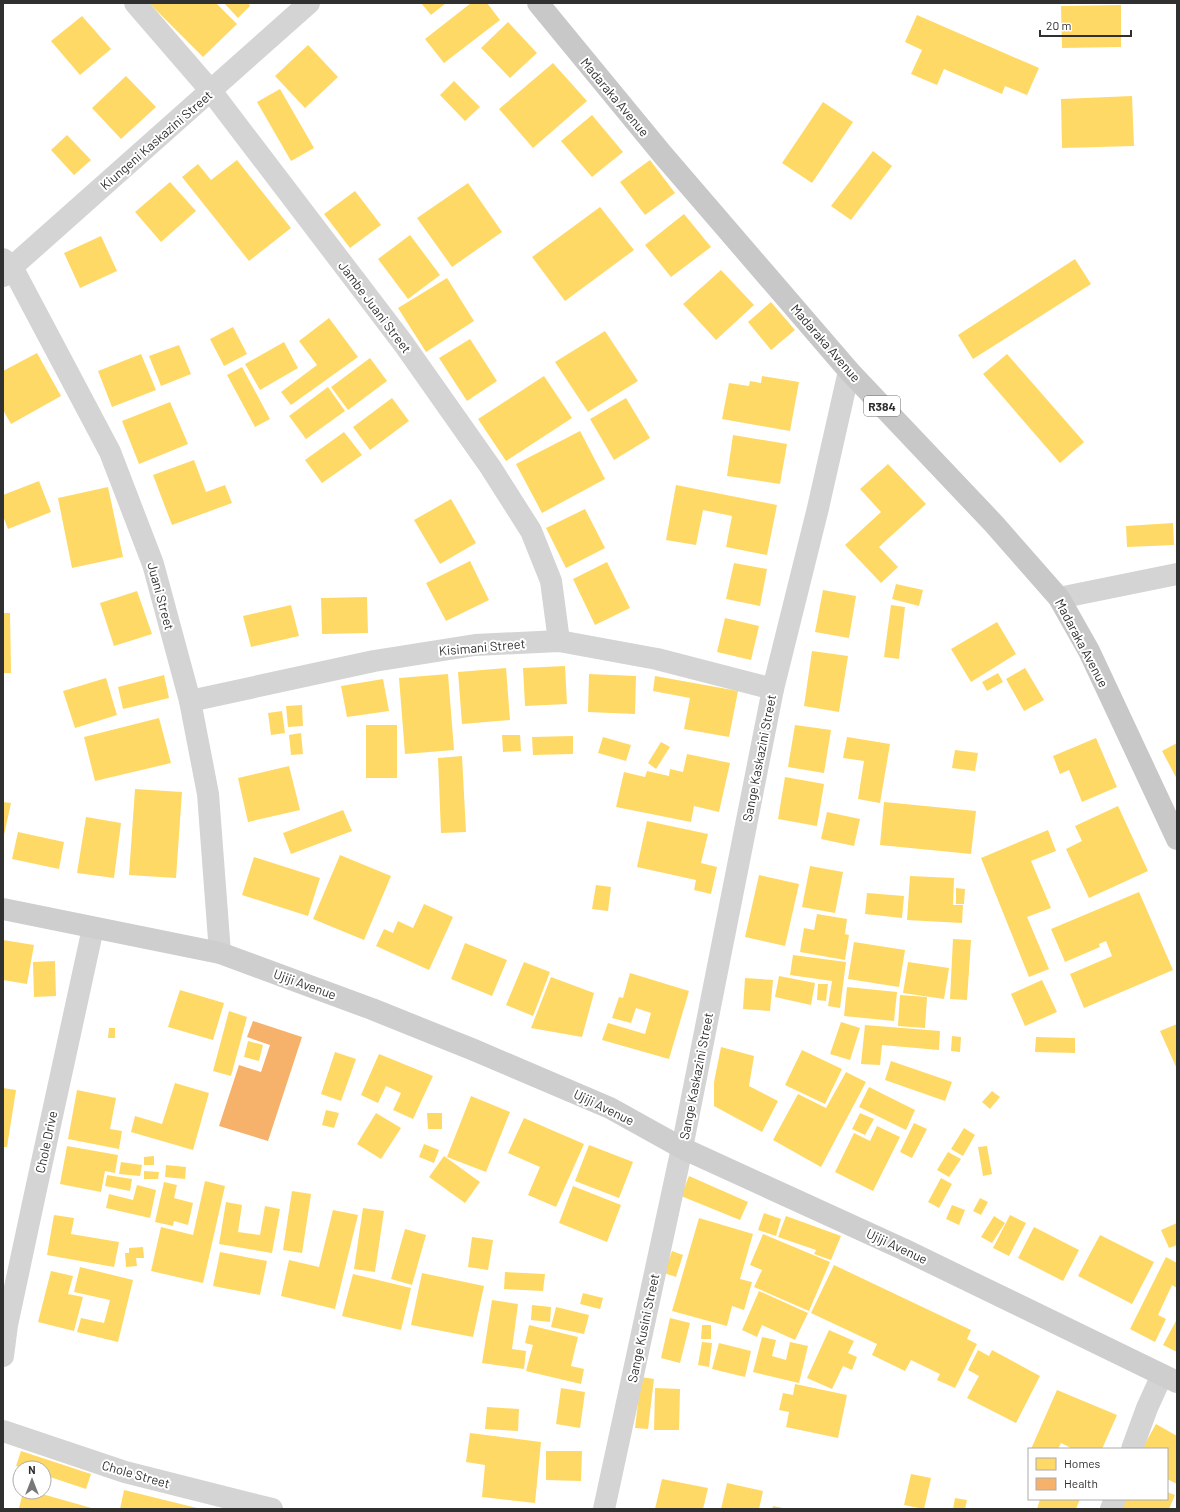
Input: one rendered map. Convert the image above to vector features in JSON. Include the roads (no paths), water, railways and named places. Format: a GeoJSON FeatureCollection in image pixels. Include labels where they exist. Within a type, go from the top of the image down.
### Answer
{"type":"FeatureCollection","features":[{"type":"Feature","properties":{"kind":"main road","name":"Madaraka Avenue"},"geometry":{"type":"LineString","coordinates":[[538,3],[663,154],[849,371],[994,524],[1059,598],[1089,651],[1177,839]]}},
{"type":"Feature","properties":{"kind":"main road","name":"Ujiji Avenue"},"geometry":{"type":"LineString","coordinates":[[3,909],[220,953],[372,1009],[474,1050],[610,1108],[682,1148],[903,1249],[1170,1379]]}},
{"type":"Feature","properties":{"kind":"street","name":"Jambe Juani Street"},"geometry":{"type":"LineString","coordinates":[[135,3],[211,91],[403,342],[499,480],[531,531],[551,581],[559,641]]}},
{"type":"Feature","properties":{"kind":"street","name":"Kiungeni Kaskazini Street"},"geometry":{"type":"LineString","coordinates":[[6,267],[211,91],[309,3]]}},
{"type":"Feature","properties":{"kind":"street","name":"Juani Street"},"geometry":{"type":"LineString","coordinates":[[6,267],[110,452],[153,564],[190,701],[208,794],[220,953]]}},
{"type":"Feature","properties":{"kind":"street","name":"Sange Kaskazini Street"},"geometry":{"type":"LineString","coordinates":[[682,1148],[773,689],[818,508],[849,371]]}},
{"type":"Feature","properties":{"kind":"street"},"geometry":{"type":"LineString","coordinates":[[1059,598],[1177,574]]}},
{"type":"Feature","properties":{"kind":"street","name":"Kisimani Street"},"geometry":{"type":"LineString","coordinates":[[190,701],[374,661],[475,645],[559,641],[657,660],[773,689]]}},
{"type":"Feature","properties":{"kind":"street","name":"Chole Drive"},"geometry":{"type":"LineString","coordinates":[[3,1356],[7,1325],[93,928]]}},
{"type":"Feature","properties":{"kind":"street","name":"Sange Kusini Street"},"geometry":{"type":"LineString","coordinates":[[604,1509],[682,1148]]}},
{"type":"Feature","properties":{"kind":"street"},"geometry":{"type":"LineString","coordinates":[[1132,1448],[1147,1408],[1170,1379]]}},
{"type":"Feature","properties":{"kind":"street","name":"Chole Street"},"geometry":{"type":"LineString","coordinates":[[3,1431],[125,1472],[272,1509]]}}]}
